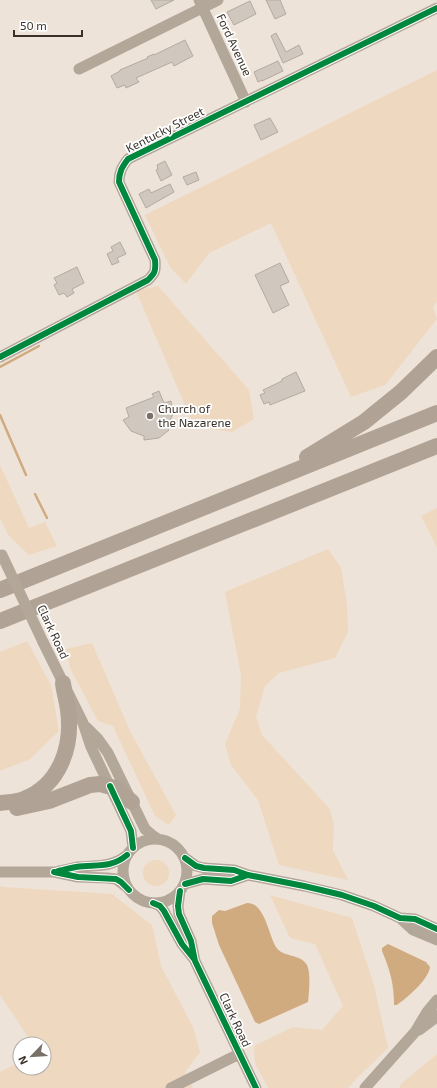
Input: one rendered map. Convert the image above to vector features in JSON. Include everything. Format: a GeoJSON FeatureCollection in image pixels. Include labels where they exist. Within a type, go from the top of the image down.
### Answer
{"type":"FeatureCollection","features":[{"type":"Feature","properties":{"kind":"highway"},"geometry":{"type":"LineString","coordinates":[[263,483],[364,422],[401,392],[437,357]]}},
{"type":"Feature","properties":{"kind":"highway"},"geometry":{"type":"LineString","coordinates":[[0,590],[437,413]]}},
{"type":"Feature","properties":{"kind":"highway"},"geometry":{"type":"LineString","coordinates":[[3,621],[432,449]]}},
{"type":"Feature","properties":{"kind":"highway"},"geometry":{"type":"LineString","coordinates":[[0,803],[24,799],[39,791],[51,780],[62,764],[67,749],[69,728],[68,711],[63,683]]}},
{"type":"Feature","properties":{"kind":"highway"},"geometry":{"type":"LineString","coordinates":[[0,807],[14,808],[42,803],[90,785],[100,784],[110,786],[121,792],[132,802]]}},
{"type":"Feature","properties":{"kind":"street"},"geometry":{"type":"LineString","coordinates":[[79,69],[201,4],[218,0]]}},
{"type":"Feature","properties":{"kind":"street","name":"Ford Avenue"},"geometry":{"type":"LineString","coordinates":[[201,4],[246,102]]}},
{"type":"Feature","properties":{"kind":"street","name":"Kentucky Street"},"geometry":{"type":"LineString","coordinates":[[0,357],[148,280],[156,270],[155,260],[122,192],[119,182],[122,167],[128,159],[437,8]]}},
{"type":"Feature","properties":{"kind":"street","name":"Clark Road"},"geometry":{"type":"LineString","coordinates":[[1,554],[83,723],[91,746],[131,831],[130,852]]}},
{"type":"Feature","properties":{"kind":"street","name":"Clark Road"},"geometry":{"type":"LineString","coordinates":[[83,723],[98,739],[108,753],[145,828],[158,839]]}},
{"type":"Feature","properties":{"kind":"street"},"geometry":{"type":"LineString","coordinates":[[0,872],[54,872],[78,867],[115,863],[145,841],[158,839],[167,841],[174,845],[185,858],[196,866],[234,870],[248,875],[342,895],[374,906],[400,918],[413,930],[437,940]]}},
{"type":"Feature","properties":{"kind":"street"},"geometry":{"type":"LineString","coordinates":[[129,890],[123,873],[124,864],[130,852]]}},
{"type":"Feature","properties":{"kind":"street"},"geometry":{"type":"LineString","coordinates":[[54,872],[78,877],[116,879],[136,897],[144,901],[153,903],[163,902],[173,898],[182,888],[187,876],[185,858]]}},
{"type":"Feature","properties":{"kind":"street"},"geometry":{"type":"LineString","coordinates":[[182,888],[203,879],[231,880],[248,875]]}},
{"type":"Feature","properties":{"kind":"street","name":"Clark Road"},"geometry":{"type":"LineString","coordinates":[[182,888],[178,906],[179,914],[191,941],[195,961]]}},
{"type":"Feature","properties":{"kind":"street","name":"Clark Road"},"geometry":{"type":"LineString","coordinates":[[153,903],[160,906],[164,911],[182,944],[195,961],[256,1088]]}},
{"type":"Feature","properties":{"kind":"street"},"geometry":{"type":"LineString","coordinates":[[400,918],[415,919],[437,930]]}},
{"type":"Feature","properties":{"kind":"street"},"geometry":{"type":"LineString","coordinates":[[416,1032],[427,1012],[437,1000]]}},
{"type":"Feature","properties":{"kind":"street"},"geometry":{"type":"LineString","coordinates":[[365,1088],[416,1032],[434,1019],[437,1015]]}},
{"type":"Feature","properties":{"kind":"street"},"geometry":{"type":"LineString","coordinates":[[171,1088],[239,1054]]}},
{"type":"Feature","properties":{"kind":"shaded area"},"geometry":{"type":"Polygon","coordinates":[[[437,70],[437,301],[433,308],[437,319],[385,385],[351,397],[271,223],[209,253],[186,284],[170,267],[145,215],[437,70]]]}},
{"type":"Feature","properties":{"kind":"shaded area"},"geometry":{"type":"Polygon","coordinates":[[[158,286],[249,390],[254,419],[232,432],[194,426],[136,291],[158,286]]]}},
{"type":"Feature","properties":{"kind":"shaded area"},"geometry":{"type":"Polygon","coordinates":[[[0,465],[29,528],[45,522],[57,546],[29,555],[8,535],[0,518],[0,465]]]}},
{"type":"Feature","properties":{"kind":"shaded area"},"geometry":{"type":"Polygon","coordinates":[[[437,508],[437,548],[421,516],[437,508]]]}},
{"type":"Feature","properties":{"kind":"shaded area"},"geometry":{"type":"Polygon","coordinates":[[[328,549],[341,568],[347,605],[348,632],[335,658],[279,673],[265,686],[256,717],[262,735],[329,808],[334,824],[333,850],[348,880],[279,865],[258,800],[231,765],[225,744],[240,709],[241,675],[225,592],[328,549]]]}},
{"type":"Feature","properties":{"kind":"shaded area"},"geometry":{"type":"Polygon","coordinates":[[[27,641],[51,685],[59,731],[30,759],[0,771],[0,652],[27,641]]]}},
{"type":"Feature","properties":{"kind":"shaded area"},"geometry":{"type":"Polygon","coordinates":[[[92,643],[130,731],[176,815],[169,825],[155,816],[113,726],[98,721],[70,668],[66,649],[92,643]]]}},
{"type":"Feature","properties":{"kind":"shaded area"},"geometry":{"type":"Polygon","coordinates":[[[156,860],[165,864],[169,873],[165,882],[156,886],[147,882],[143,873],[147,864],[156,860]]]}},
{"type":"Feature","properties":{"kind":"shaded area"},"geometry":{"type":"Polygon","coordinates":[[[0,886],[112,894],[152,925],[161,966],[193,1027],[200,1052],[185,1072],[193,1088],[0,1088],[0,1072],[12,1066],[12,1076],[52,1076],[52,1036],[28,1036],[0,995],[0,886]]]}},
{"type":"Feature","properties":{"kind":"shaded area"},"geometry":{"type":"Polygon","coordinates":[[[270,895],[352,918],[374,985],[388,1048],[348,1088],[268,1088],[255,1063],[254,1046],[293,1027],[322,1030],[343,1006],[315,944],[290,938],[270,895]]]}},
{"type":"Feature","properties":{"kind":"shaded area"},"geometry":{"type":"Polygon","coordinates":[[[247,903],[254,905],[262,914],[276,947],[283,953],[304,961],[307,965],[309,973],[308,1002],[259,1024],[255,1022],[219,945],[212,923],[212,916],[219,910],[225,911],[247,903]]]}},
{"type":"Feature","properties":{"kind":"shaded area"},"geometry":{"type":"Polygon","coordinates":[[[388,944],[426,962],[430,967],[429,972],[422,982],[412,993],[397,1005],[394,1005],[391,977],[382,951],[382,948],[388,944]]]}},
{"type":"Feature","properties":{"kind":"shaded area"},"geometry":{"type":"Polygon","coordinates":[[[437,1054],[437,1088],[399,1088],[401,1084],[437,1054]]]}},
{"type":"Feature","properties":{"kind":"building"},"geometry":{"type":"Polygon","coordinates":[[[151,0],[174,0],[156,9],[151,0]]]}},
{"type":"Feature","properties":{"kind":"building"},"geometry":{"type":"Polygon","coordinates":[[[266,0],[280,0],[286,14],[275,19],[266,0]]]}},
{"type":"Feature","properties":{"kind":"building"},"geometry":{"type":"Polygon","coordinates":[[[250,1],[256,14],[234,25],[227,12],[250,1]]]}},
{"type":"Feature","properties":{"kind":"building"},"geometry":{"type":"Polygon","coordinates":[[[276,33],[286,52],[299,45],[303,54],[283,63],[271,36],[276,33]]]}},
{"type":"Feature","properties":{"kind":"building"},"geometry":{"type":"Polygon","coordinates":[[[185,40],[193,56],[174,66],[172,62],[136,78],[139,82],[126,88],[125,85],[117,88],[111,76],[120,70],[185,40]]]}},
{"type":"Feature","properties":{"kind":"building"},"geometry":{"type":"Polygon","coordinates":[[[278,61],[283,71],[258,82],[254,72],[278,61]]]}},
{"type":"Feature","properties":{"kind":"building"},"geometry":{"type":"Polygon","coordinates":[[[270,118],[278,132],[261,140],[254,125],[270,118]]]}},
{"type":"Feature","properties":{"kind":"building"},"geometry":{"type":"Polygon","coordinates":[[[165,161],[172,175],[161,181],[156,170],[158,169],[157,165],[165,161]]]}},
{"type":"Feature","properties":{"kind":"building"},"geometry":{"type":"Polygon","coordinates":[[[196,172],[199,180],[187,185],[183,177],[196,172]]]}},
{"type":"Feature","properties":{"kind":"building"},"geometry":{"type":"Polygon","coordinates":[[[170,184],[174,192],[146,208],[139,194],[149,189],[151,193],[170,184]]]}},
{"type":"Feature","properties":{"kind":"building"},"geometry":{"type":"Polygon","coordinates":[[[120,242],[126,254],[117,258],[119,262],[112,265],[107,254],[113,251],[111,247],[120,242]]]}},
{"type":"Feature","properties":{"kind":"building"},"geometry":{"type":"Polygon","coordinates":[[[280,263],[289,282],[280,286],[289,305],[273,313],[255,275],[280,263]]]}},
{"type":"Feature","properties":{"kind":"building"},"geometry":{"type":"Polygon","coordinates":[[[77,267],[84,283],[72,289],[74,293],[67,297],[64,293],[59,295],[54,285],[57,283],[54,278],[77,267]]]}},
{"type":"Feature","properties":{"kind":"building"},"geometry":{"type":"Polygon","coordinates":[[[296,372],[305,391],[270,405],[269,402],[264,404],[260,395],[265,393],[263,390],[296,372]]]}},
{"type":"Feature","properties":{"kind":"building","name":"Church of the Nazarene"},"geometry":{"type":"Polygon","coordinates":[[[159,391],[164,403],[171,401],[173,414],[167,427],[169,430],[159,438],[144,440],[144,436],[131,431],[123,420],[129,417],[126,408],[154,397],[152,394],[159,391]]]}},
{"type":"Feature","properties":{"kind":"waterway"},"geometry":{"type":"LineString","coordinates":[[0,367],[39,346]]}},
{"type":"Feature","properties":{"kind":"waterway"},"geometry":{"type":"LineString","coordinates":[[0,415],[26,475]]}},
{"type":"Feature","properties":{"kind":"waterway"},"geometry":{"type":"LineString","coordinates":[[35,494],[47,518]]}},
{"type":"Feature","properties":{"kind":"cycle path"},"geometry":{"type":"LineString","coordinates":[[0,357],[148,280],[154,273],[155,260],[119,182],[121,170],[128,159],[437,8]]}},
{"type":"Feature","properties":{"kind":"cycle path"},"geometry":{"type":"LineString","coordinates":[[110,786],[131,831],[133,848]]}},
{"type":"Feature","properties":{"kind":"cycle path"},"geometry":{"type":"LineString","coordinates":[[58,871],[76,867],[109,864],[127,855]]}},
{"type":"Feature","properties":{"kind":"cycle path"},"geometry":{"type":"LineString","coordinates":[[185,858],[196,866],[204,868],[234,870],[248,875],[342,895],[374,906],[400,918],[415,919],[437,929]]}},
{"type":"Feature","properties":{"kind":"cycle path"},"geometry":{"type":"LineString","coordinates":[[54,872],[78,877],[116,879],[129,890]]}},
{"type":"Feature","properties":{"kind":"cycle path"},"geometry":{"type":"LineString","coordinates":[[185,884],[203,879],[231,881],[248,875]]}},
{"type":"Feature","properties":{"kind":"cycle path"},"geometry":{"type":"LineString","coordinates":[[180,891],[178,906],[179,914],[191,941],[195,961],[256,1088]]}},
{"type":"Feature","properties":{"kind":"cycle path"},"geometry":{"type":"LineString","coordinates":[[153,903],[160,906],[164,911],[182,944],[194,959]]}},
{"type":"Feature","properties":{"kind":"place","name":"Church of the Nazarene"},"geometry":{"type":"Point","coordinates":[150,416]}}]}
